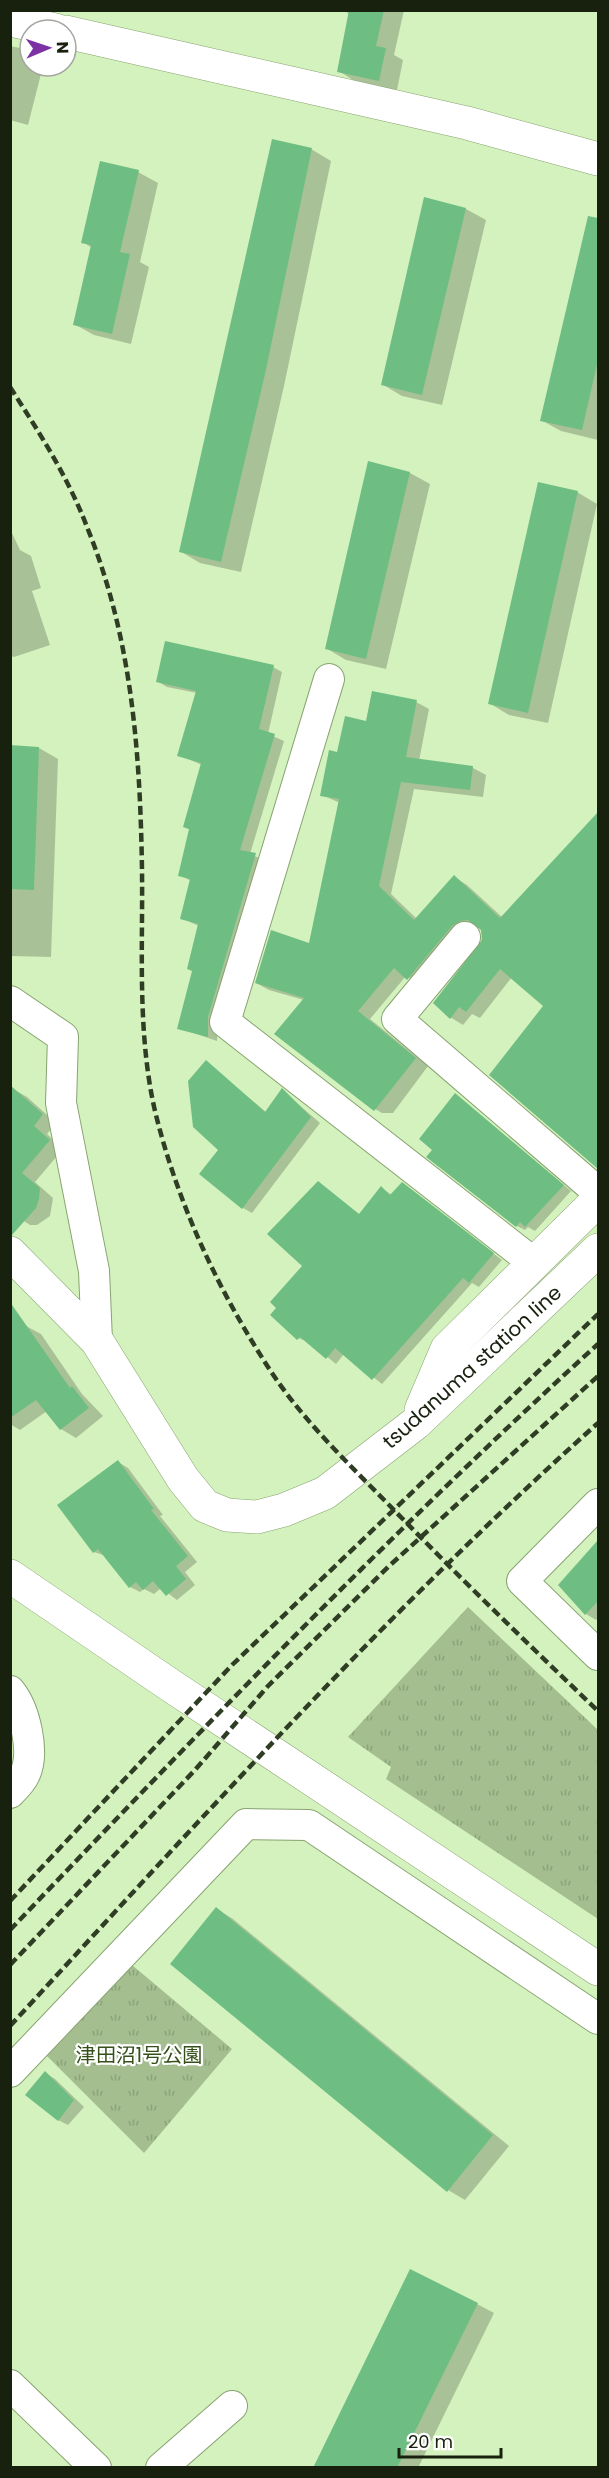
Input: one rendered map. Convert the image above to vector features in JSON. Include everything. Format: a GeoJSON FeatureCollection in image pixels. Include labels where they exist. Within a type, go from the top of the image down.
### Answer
{"type":"FeatureCollection","features":[{"type":"Feature","properties":{"kind":"street"},"geometry":{"type":"LineString","coordinates":[[78,35],[468,123],[598,159]]}},
{"type":"Feature","properties":{"kind":"street"},"geometry":{"type":"LineString","coordinates":[[329,679],[225,1022],[534,1263]]}},
{"type":"Feature","properties":{"kind":"street"},"geometry":{"type":"LineString","coordinates":[[465,937],[397,1019],[598,1192]]}},
{"type":"Feature","properties":{"kind":"street"},"geometry":{"type":"LineString","coordinates":[[10,1001],[63,1037],[61,1103],[94,1271],[97,1341]]}},
{"type":"Feature","properties":{"kind":"street"},"geometry":{"type":"LineString","coordinates":[[416,1423],[447,1349],[598,1200]]}},
{"type":"Feature","properties":{"kind":"street","name":"tsudanuma station line"},"geometry":{"type":"LineString","coordinates":[[10,1253],[97,1341],[183,1479],[205,1506],[227,1515],[257,1517],[284,1510],[325,1493],[416,1423],[598,1250]]}},
{"type":"Feature","properties":{"kind":"street"},"geometry":{"type":"LineString","coordinates":[[598,1504],[522,1581],[598,1655]]}},
{"type":"Feature","properties":{"kind":"street"},"geometry":{"type":"LineString","coordinates":[[10,1576],[598,1969]]}},
{"type":"Feature","properties":{"kind":"street"},"geometry":{"type":"LineString","coordinates":[[10,1691],[24,1722],[29,1751],[26,1773],[10,1793]]}},
{"type":"Feature","properties":{"kind":"street"},"geometry":{"type":"LineString","coordinates":[[10,2072],[246,1824],[309,1826],[598,2019]]}},
{"type":"Feature","properties":{"kind":"street"},"geometry":{"type":"LineString","coordinates":[[10,2385],[96,2468]]}},
{"type":"Feature","properties":{"kind":"street"},"geometry":{"type":"LineString","coordinates":[[161,2468],[232,2406]]}},
{"type":"Feature","properties":{"kind":"green space"},"geometry":{"type":"Polygon","coordinates":[[[468,1607],[598,1730],[598,1919],[386,1779],[391,1767],[348,1737],[468,1607]]]}},
{"type":"Feature","properties":{"kind":"green space","name":"津田沼1号公園"},"geometry":{"type":"Polygon","coordinates":[[[132,1965],[232,2049],[144,2153],[47,2056],[132,1965]]]}},
{"type":"Feature","properties":{"kind":"building"},"geometry":{"type":"Polygon","coordinates":[[[349,10],[384,10],[376,46],[386,48],[379,81],[337,72],[349,10]]]}},
{"type":"Feature","properties":{"kind":"building"},"geometry":{"type":"Polygon","coordinates":[[[272,139],[312,148],[265,374],[221,562],[179,552],[272,139]]]}},
{"type":"Feature","properties":{"kind":"building"},"geometry":{"type":"Polygon","coordinates":[[[100,161],[139,170],[120,252],[130,254],[112,334],[73,325],[91,245],[81,243],[100,161]]]}},
{"type":"Feature","properties":{"kind":"building"},"geometry":{"type":"Polygon","coordinates":[[[424,197],[466,208],[422,395],[381,385],[424,197]]]}},
{"type":"Feature","properties":{"kind":"building"},"geometry":{"type":"Polygon","coordinates":[[[588,216],[598,218],[598,360],[582,430],[540,421],[588,216]]]}},
{"type":"Feature","properties":{"kind":"building"},"geometry":{"type":"Polygon","coordinates":[[[368,461],[410,472],[366,659],[325,649],[368,461]]]}},
{"type":"Feature","properties":{"kind":"building"},"geometry":{"type":"Polygon","coordinates":[[[538,482],[578,491],[528,713],[488,704],[538,482]]]}},
{"type":"Feature","properties":{"kind":"building"},"geometry":{"type":"Polygon","coordinates":[[[165,641],[274,665],[259,729],[275,734],[240,850],[256,853],[208,1017],[208,1037],[177,1029],[192,971],[187,969],[198,924],[180,919],[190,879],[178,876],[189,829],[183,827],[201,763],[177,756],[196,691],[156,682],[165,641]]]}},
{"type":"Feature","properties":{"kind":"building"},"geometry":{"type":"Polygon","coordinates":[[[372,691],[417,700],[406,757],[473,766],[470,790],[401,782],[379,886],[414,920],[454,875],[500,918],[598,812],[598,1169],[489,1075],[543,1006],[500,969],[466,1012],[459,1007],[450,1019],[433,1003],[482,940],[481,930],[468,920],[460,921],[452,926],[407,980],[394,968],[358,1011],[416,1058],[374,1111],[274,1034],[304,998],[255,983],[271,930],[309,943],[339,799],[320,796],[329,750],[337,752],[345,716],[366,721],[372,691]]]}},
{"type":"Feature","properties":{"kind":"building"},"geometry":{"type":"Polygon","coordinates":[[[10,745],[39,747],[34,890],[10,889],[10,745]]]}},
{"type":"Feature","properties":{"kind":"building"},"geometry":{"type":"Polygon","coordinates":[[[206,1060],[265,1112],[282,1088],[311,1117],[242,1209],[199,1174],[218,1150],[193,1127],[188,1081],[206,1060]]]}},
{"type":"Feature","properties":{"kind":"building"},"geometry":{"type":"Polygon","coordinates":[[[10,1085],[43,1114],[34,1126],[50,1140],[22,1173],[40,1188],[39,1199],[36,1208],[12,1235],[10,1085]]]}},
{"type":"Feature","properties":{"kind":"building"},"geometry":{"type":"Polygon","coordinates":[[[455,1093],[564,1185],[525,1227],[520,1222],[516,1227],[426,1157],[432,1150],[419,1139],[455,1093]]]}},
{"type":"Feature","properties":{"kind":"building"},"geometry":{"type":"Polygon","coordinates":[[[318,1181],[359,1214],[381,1186],[390,1195],[402,1182],[494,1253],[469,1283],[463,1278],[372,1380],[335,1348],[326,1359],[300,1337],[297,1340],[270,1315],[276,1308],[270,1302],[302,1266],[267,1234],[318,1181]]]}},
{"type":"Feature","properties":{"kind":"building"},"geometry":{"type":"Polygon","coordinates":[[[10,1302],[70,1388],[72,1386],[89,1408],[60,1430],[36,1400],[10,1418],[10,1302]]]}},
{"type":"Feature","properties":{"kind":"building"},"geometry":{"type":"Polygon","coordinates":[[[118,1460],[154,1509],[151,1510],[188,1556],[176,1566],[186,1579],[166,1596],[153,1581],[143,1590],[136,1582],[129,1588],[98,1549],[93,1553],[57,1505],[118,1460]]]}},
{"type":"Feature","properties":{"kind":"building"},"geometry":{"type":"Polygon","coordinates":[[[598,1540],[598,1601],[585,1615],[558,1585],[598,1540]]]}},
{"type":"Feature","properties":{"kind":"building"},"geometry":{"type":"Polygon","coordinates":[[[216,1907],[493,2135],[447,2192],[170,1964],[216,1907]]]}},
{"type":"Feature","properties":{"kind":"building"},"geometry":{"type":"Polygon","coordinates":[[[45,2071],[74,2100],[58,2121],[25,2095],[45,2071]]]}},
{"type":"Feature","properties":{"kind":"building"},"geometry":{"type":"Polygon","coordinates":[[[410,2269],[478,2303],[397,2468],[313,2468],[410,2269]]]}},
{"type":"Feature","properties":{"kind":"railway"},"geometry":{"type":"LineString","coordinates":[[10,387],[62,473],[79,508],[102,569],[124,653],[131,695],[139,781],[142,991],[149,1081],[164,1145],[201,1243],[249,1337],[281,1386],[311,1423],[444,1560],[598,1711]]}},
{"type":"Feature","properties":{"kind":"railway"},"geometry":{"type":"LineString","coordinates":[[10,1901],[232,1665],[598,1314]]}},
{"type":"Feature","properties":{"kind":"railway"},"geometry":{"type":"LineString","coordinates":[[10,1930],[226,1705],[372,1558],[598,1344]]}},
{"type":"Feature","properties":{"kind":"railway"},"geometry":{"type":"LineString","coordinates":[[10,1965],[195,1770],[268,1686],[388,1567],[598,1376]]}},
{"type":"Feature","properties":{"kind":"railway"},"geometry":{"type":"LineString","coordinates":[[10,2026],[370,1641],[520,1494],[598,1423]]}}]}
